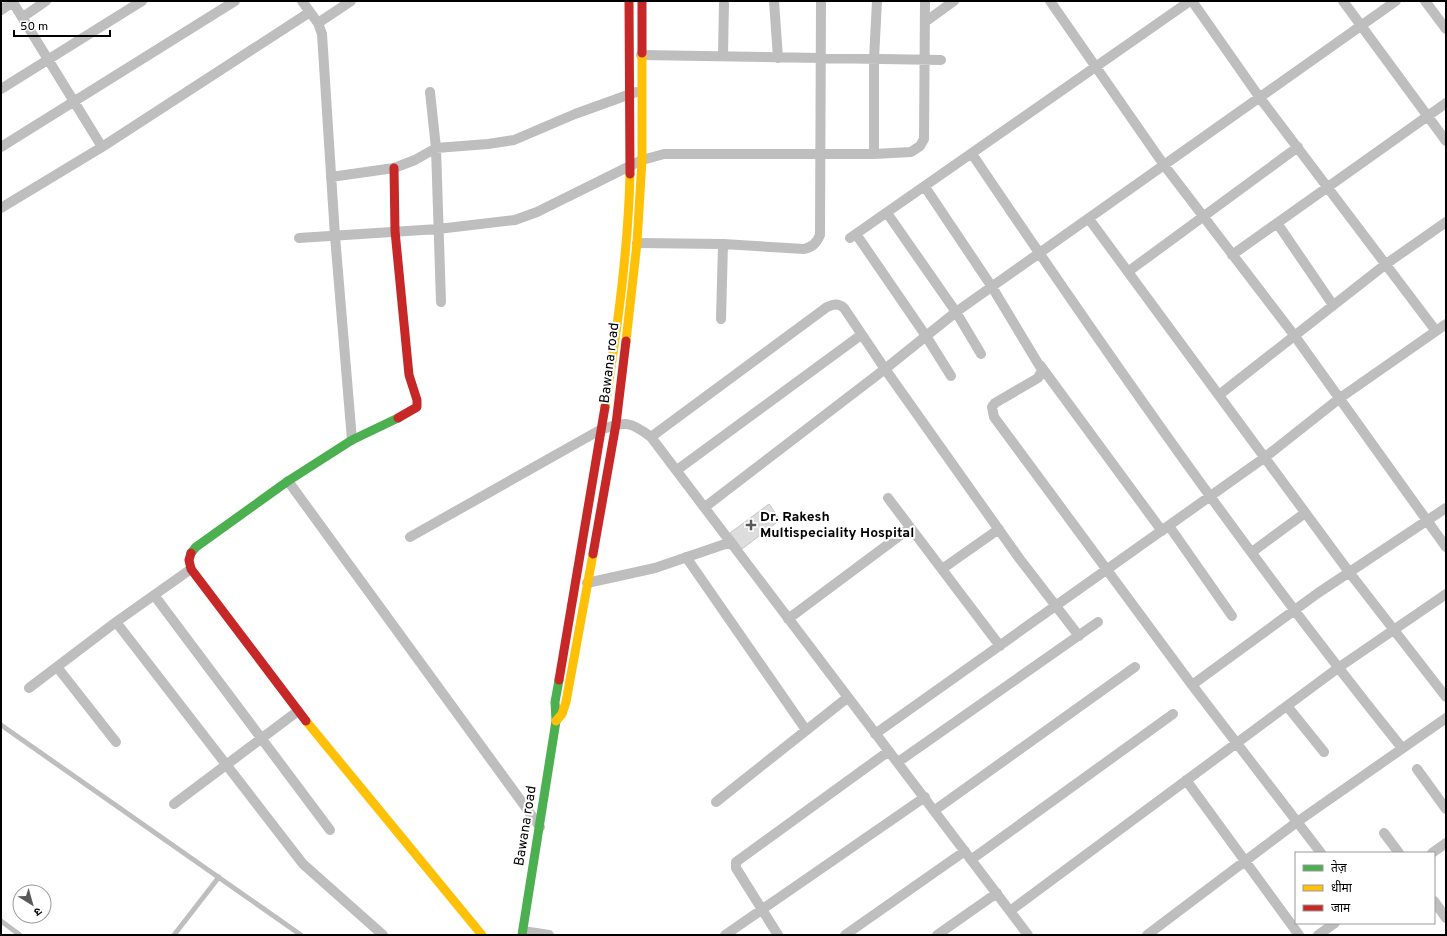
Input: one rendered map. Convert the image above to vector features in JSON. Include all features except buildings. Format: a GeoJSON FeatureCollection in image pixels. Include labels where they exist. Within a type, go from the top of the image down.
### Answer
{"type":"FeatureCollection","features":[{"type":"Feature","properties":{"kind":"street"},"geometry":{"type":"LineString","coordinates":[[1,10],[12,1],[102,147]]}},
{"type":"Feature","properties":{"kind":"street"},"geometry":{"type":"LineString","coordinates":[[23,17],[46,1]]}},
{"type":"Feature","properties":{"kind":"street"},"geometry":{"type":"LineString","coordinates":[[1,89],[142,1]]}},
{"type":"Feature","properties":{"kind":"street"},"geometry":{"type":"LineString","coordinates":[[1,147],[74,100],[235,1]]}},
{"type":"Feature","properties":{"kind":"street"},"geometry":{"type":"LineString","coordinates":[[302,1],[318,23],[323,43],[335,236],[352,440]]}},
{"type":"Feature","properties":{"kind":"street"},"geometry":{"type":"LineString","coordinates":[[318,23],[351,1]]}},
{"type":"Feature","properties":{"kind":"street","name":"Bawana road"},"geometry":{"type":"LineString","coordinates":[[523,933],[556,721],[555,702],[617,326],[626,242],[630,165],[631,93],[629,1]]}},
{"type":"Feature","properties":{"kind":"street","name":"Bawana road"},"geometry":{"type":"LineString","coordinates":[[556,721],[562,714],[566,702],[616,424],[621,383],[637,243],[642,160],[642,1]]}},
{"type":"Feature","properties":{"kind":"street"},"geometry":{"type":"LineString","coordinates":[[723,56],[724,1]]}},
{"type":"Feature","properties":{"kind":"street"},"geometry":{"type":"LineString","coordinates":[[774,1],[778,58]]}},
{"type":"Feature","properties":{"kind":"street"},"geometry":{"type":"LineString","coordinates":[[637,243],[723,244],[804,249],[817,242],[820,235],[821,1]]}},
{"type":"Feature","properties":{"kind":"street"},"geometry":{"type":"LineString","coordinates":[[874,154],[874,59],[877,1]]}},
{"type":"Feature","properties":{"kind":"street"},"geometry":{"type":"LineString","coordinates":[[299,238],[395,231],[438,230],[501,222],[526,217],[630,165],[664,154],[874,154],[911,152],[920,146],[924,138],[925,130],[925,1]]}},
{"type":"Feature","properties":{"kind":"street"},"geometry":{"type":"LineString","coordinates":[[925,22],[954,1]]}},
{"type":"Feature","properties":{"kind":"street"},"geometry":{"type":"LineString","coordinates":[[1050,1],[1095,68],[1164,165],[1340,398],[1446,547]]}},
{"type":"Feature","properties":{"kind":"street"},"geometry":{"type":"LineString","coordinates":[[951,376],[926,336],[853,236],[1191,1],[1260,98],[1328,186],[1436,331]]}},
{"type":"Feature","properties":{"kind":"street"},"geometry":{"type":"LineString","coordinates":[[1343,1],[1446,141]]}},
{"type":"Feature","properties":{"kind":"street"},"geometry":{"type":"LineString","coordinates":[[705,507],[885,369],[956,312],[1396,1]]}},
{"type":"Feature","properties":{"kind":"street"},"geometry":{"type":"LineString","coordinates":[[1425,1],[1446,29]]}},
{"type":"Feature","properties":{"kind":"street"},"geometry":{"type":"LineString","coordinates":[[1,208],[102,147],[310,12]]}},
{"type":"Feature","properties":{"kind":"street"},"geometry":{"type":"LineString","coordinates":[[641,55],[941,60]]}},
{"type":"Feature","properties":{"kind":"street"},"geometry":{"type":"LineString","coordinates":[[331,177],[394,168],[415,160],[436,148],[488,144],[514,140],[631,93],[642,90]]}},
{"type":"Feature","properties":{"kind":"street"},"geometry":{"type":"LineString","coordinates":[[430,92],[436,148],[441,302]]}},
{"type":"Feature","properties":{"kind":"street"},"geometry":{"type":"LineString","coordinates":[[1232,255],[1446,103]]}},
{"type":"Feature","properties":{"kind":"street"},"geometry":{"type":"LineString","coordinates":[[1129,271],[1298,147]]}},
{"type":"Feature","properties":{"kind":"street"},"geometry":{"type":"LineString","coordinates":[[972,154],[1039,254],[1211,496],[1338,668],[1402,748]]}},
{"type":"Feature","properties":{"kind":"street"},"geometry":{"type":"LineString","coordinates":[[394,168],[395,231],[409,375],[417,400],[417,407],[411,412],[352,440],[288,481],[196,547],[190,552],[188,559],[191,568],[298,711],[482,935]]}},
{"type":"Feature","properties":{"kind":"street"},"geometry":{"type":"LineString","coordinates":[[925,187],[992,287],[1040,365],[1232,616]]}},
{"type":"Feature","properties":{"kind":"street"},"geometry":{"type":"LineString","coordinates":[[887,212],[956,312],[981,354]]}},
{"type":"Feature","properties":{"kind":"street"},"geometry":{"type":"LineString","coordinates":[[1089,218],[1264,458],[1393,631],[1446,698]]}},
{"type":"Feature","properties":{"kind":"street"},"geometry":{"type":"LineString","coordinates":[[1219,395],[1386,264],[1446,222]]}},
{"type":"Feature","properties":{"kind":"street"},"geometry":{"type":"LineString","coordinates":[[1277,223],[1333,305]]}},
{"type":"Feature","properties":{"kind":"street"},"geometry":{"type":"LineString","coordinates":[[721,319],[723,244]]}},
{"type":"Feature","properties":{"kind":"street"},"geometry":{"type":"LineString","coordinates":[[651,437],[827,307],[834,304],[839,304],[844,308],[861,335],[998,529],[1079,636]]}},
{"type":"Feature","properties":{"kind":"street"},"geometry":{"type":"LineString","coordinates":[[875,734],[1264,458],[1340,398],[1446,324]]}},
{"type":"Feature","properties":{"kind":"street"},"geometry":{"type":"LineString","coordinates":[[677,470],[861,335]]}},
{"type":"Feature","properties":{"kind":"street"},"geometry":{"type":"LineString","coordinates":[[1040,365],[1042,370],[1038,378],[995,403],[992,407],[992,412],[1192,685],[1320,852]]}},
{"type":"Feature","properties":{"kind":"street"},"geometry":{"type":"LineString","coordinates":[[608,382],[621,383]]}},
{"type":"Feature","properties":{"kind":"street"},"geometry":{"type":"LineString","coordinates":[[410,537],[600,430],[616,424],[628,423],[638,427],[651,437],[677,470],[847,698],[966,850],[1028,935]]}},
{"type":"Feature","properties":{"kind":"street"},"geometry":{"type":"LineString","coordinates":[[288,481],[540,827]]}},
{"type":"Feature","properties":{"kind":"street"},"geometry":{"type":"LineString","coordinates":[[888,498],[1000,646]]}},
{"type":"Feature","properties":{"kind":"street"},"geometry":{"type":"LineString","coordinates":[[1192,685],[1349,572],[1446,508]]}},
{"type":"Feature","properties":{"kind":"street"},"geometry":{"type":"LineString","coordinates":[[1252,552],[1305,513]]}},
{"type":"Feature","properties":{"kind":"street"},"geometry":{"type":"LineString","coordinates":[[788,619],[910,528]]}},
{"type":"Feature","properties":{"kind":"street"},"geometry":{"type":"LineString","coordinates":[[942,569],[998,529]]}},
{"type":"Feature","properties":{"kind":"street"},"geometry":{"type":"LineString","coordinates":[[587,583],[654,568],[731,542]]}},
{"type":"Feature","properties":{"kind":"street"},"geometry":{"type":"LineString","coordinates":[[686,557],[806,730]]}},
{"type":"Feature","properties":{"kind":"street"},"geometry":{"type":"LineString","coordinates":[[29,688],[116,622],[191,568]]}},
{"type":"Feature","properties":{"kind":"street"},"geometry":{"type":"LineString","coordinates":[[1010,911],[1338,668],[1446,594]]}},
{"type":"Feature","properties":{"kind":"street"},"geometry":{"type":"LineString","coordinates":[[154,595],[330,830]]}},
{"type":"Feature","properties":{"kind":"street"},"geometry":{"type":"LineString","coordinates":[[116,622],[303,864],[383,935]]}},
{"type":"Feature","properties":{"kind":"street"},"geometry":{"type":"LineString","coordinates":[[898,762],[1098,622]]}},
{"type":"Feature","properties":{"kind":"street"},"geometry":{"type":"LineString","coordinates":[[57,666],[116,742]]}},
{"type":"Feature","properties":{"kind":"street"},"geometry":{"type":"LineString","coordinates":[[935,810],[1136,667]]}},
{"type":"Feature","properties":{"kind":"street"},"geometry":{"type":"LineString","coordinates":[[716,802],[847,698]]}},
{"type":"Feature","properties":{"kind":"street"},"geometry":{"type":"LineString","coordinates":[[1287,706],[1324,752]]}},
{"type":"Feature","properties":{"kind":"street"},"geometry":{"type":"LineString","coordinates":[[174,804],[263,739],[298,711]]}},
{"type":"Feature","properties":{"kind":"street"},"geometry":{"type":"LineString","coordinates":[[972,859],[1173,714]]}},
{"type":"Feature","properties":{"kind":"street"},"geometry":{"type":"LineString","coordinates":[[1147,935],[1297,822],[1446,718]]}},
{"type":"Feature","properties":{"kind":"street"},"geometry":{"type":"LineString","coordinates":[[778,935],[736,868],[736,862],[889,751]]}},
{"type":"Feature","properties":{"kind":"street"},"geometry":{"type":"LineString","coordinates":[[1417,768],[1446,809]]}},
{"type":"Feature","properties":{"kind":"street"},"geometry":{"type":"LineString","coordinates":[[1186,780],[1244,862],[1299,935]]}},
{"type":"Feature","properties":{"kind":"street"},"geometry":{"type":"LineString","coordinates":[[725,935],[924,797]]}},
{"type":"Feature","properties":{"kind":"street"},"geometry":{"type":"LineString","coordinates":[[1384,834],[1398,852]]}},
{"type":"Feature","properties":{"kind":"street"},"geometry":{"type":"LineString","coordinates":[[1433,852],[1446,843]]}},
{"type":"Feature","properties":{"kind":"street"},"geometry":{"type":"LineString","coordinates":[[845,935],[966,850]]}},
{"type":"Feature","properties":{"kind":"street"},"geometry":{"type":"LineString","coordinates":[[936,935],[997,893]]}},
{"type":"Feature","properties":{"kind":"street"},"geometry":{"type":"LineString","coordinates":[[1435,902],[1446,918]]}},
{"type":"Feature","properties":{"kind":"street"},"geometry":{"type":"LineString","coordinates":[[1318,935],[1334,924]]}},
{"type":"Feature","properties":{"kind":"street"},"geometry":{"type":"LineString","coordinates":[[523,933],[549,935]]}},
{"type":"Feature","properties":{"kind":"lane"},"geometry":{"type":"LineString","coordinates":[[1,725],[301,935]]}},
{"type":"Feature","properties":{"kind":"lane"},"geometry":{"type":"LineString","coordinates":[[174,935],[219,877]]}},
{"type":"Feature","properties":{"kind":"lane"},"geometry":{"type":"LineString","coordinates":[[1,921],[20,935]]}},
{"type":"Feature","properties":{"kind":"traffic: fast"},"geometry":{"type":"LineString","coordinates":[[191,553],[196,547],[288,481],[352,440],[398,418]]}},
{"type":"Feature","properties":{"kind":"traffic: fast"},"geometry":{"type":"LineString","coordinates":[[522,935],[556,721],[555,702],[559,680]]}},
{"type":"Feature","properties":{"kind":"traffic: slow"},"geometry":{"type":"LineString","coordinates":[[626,341],[637,243],[642,160],[642,53]]}},
{"type":"Feature","properties":{"kind":"traffic: slow"},"geometry":{"type":"LineString","coordinates":[[605,407],[618,320],[627,233],[630,174]]}},
{"type":"Feature","properties":{"kind":"traffic: slow"},"geometry":{"type":"LineString","coordinates":[[556,721],[562,714],[566,702],[593,554]]}},
{"type":"Feature","properties":{"kind":"traffic: slow"},"geometry":{"type":"LineString","coordinates":[[306,721],[482,935]]}},
{"type":"Feature","properties":{"kind":"traffic: jam"},"geometry":{"type":"LineString","coordinates":[[629,1],[630,174]]}},
{"type":"Feature","properties":{"kind":"traffic: jam"},"geometry":{"type":"LineString","coordinates":[[642,1],[642,53]]}},
{"type":"Feature","properties":{"kind":"traffic: jam"},"geometry":{"type":"LineString","coordinates":[[394,168],[395,231],[409,375],[417,400],[417,407],[398,418]]}},
{"type":"Feature","properties":{"kind":"traffic: jam"},"geometry":{"type":"LineString","coordinates":[[593,554],[616,424],[626,341]]}},
{"type":"Feature","properties":{"kind":"traffic: jam"},"geometry":{"type":"LineString","coordinates":[[559,680],[605,407]]}},
{"type":"Feature","properties":{"kind":"traffic: jam"},"geometry":{"type":"LineString","coordinates":[[191,553],[189,560],[191,569],[306,721]]}},
{"type":"Feature","properties":{"kind":"place","name":"Dr. Rakesh Multispeciality Hospital"},"geometry":{"type":"Point","coordinates":[751,525]}}]}
